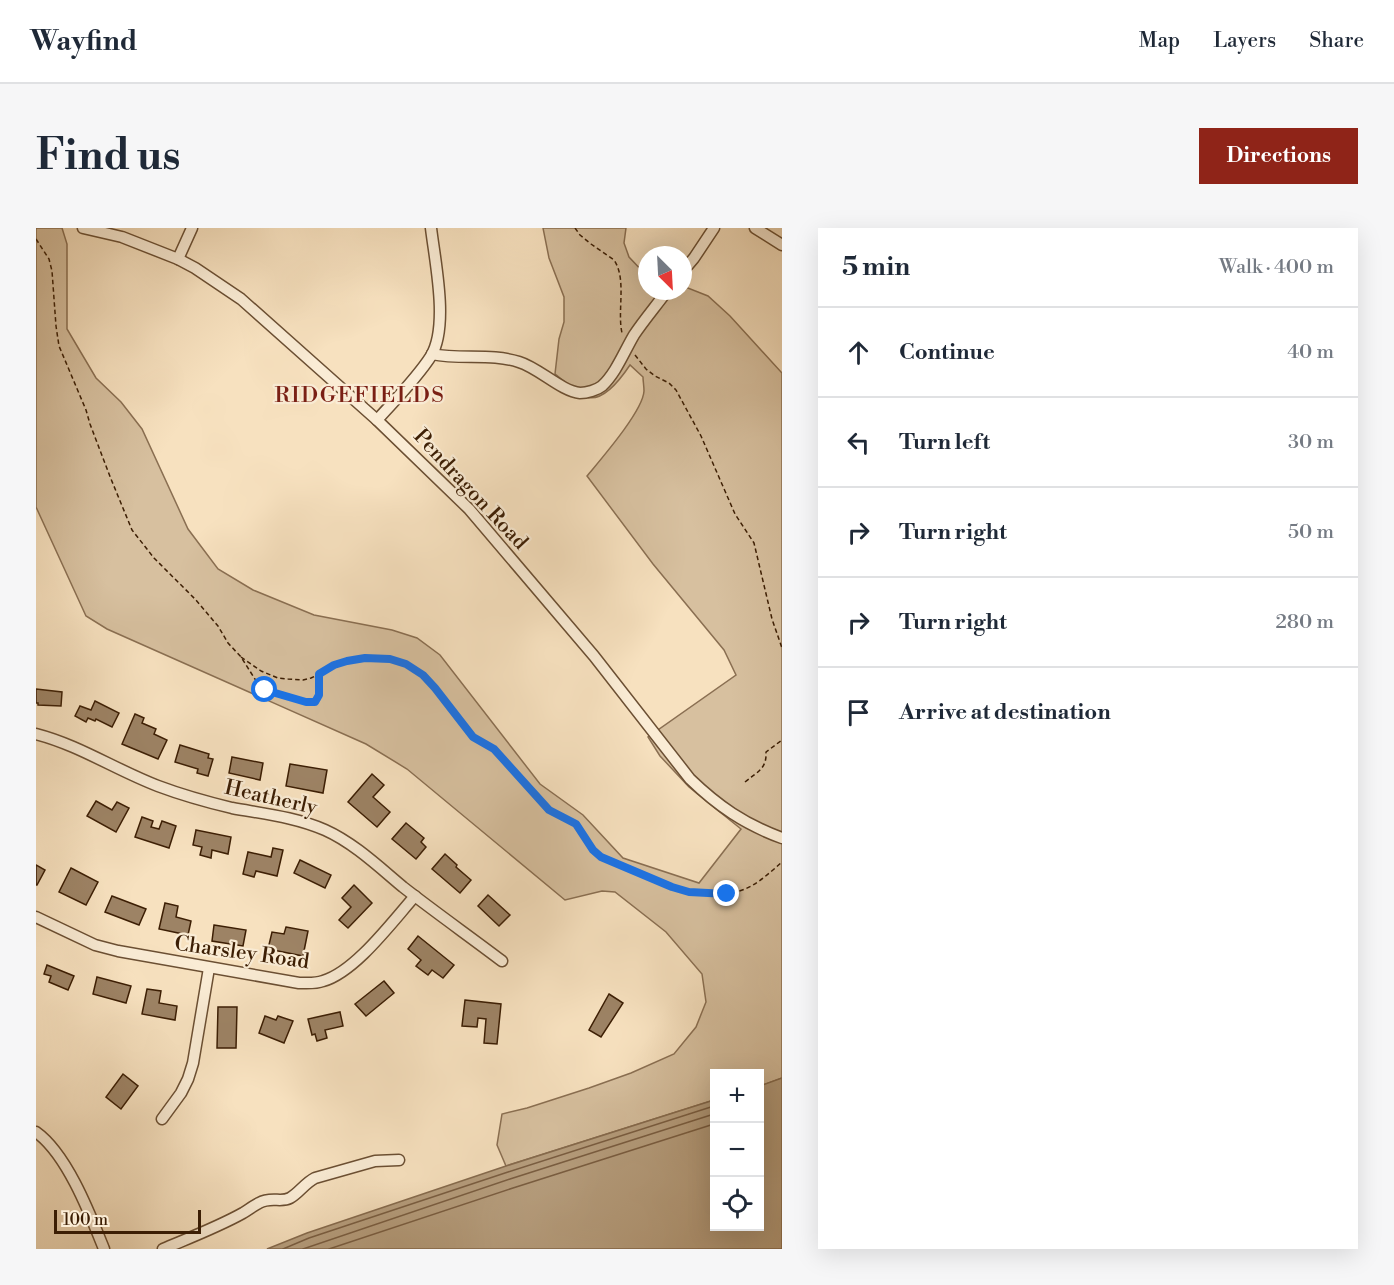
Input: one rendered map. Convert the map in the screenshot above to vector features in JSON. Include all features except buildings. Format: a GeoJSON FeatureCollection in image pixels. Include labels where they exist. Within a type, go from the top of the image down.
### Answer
{"type":"FeatureCollection","features":[{"type":"Feature","properties":{"kind":"street","name":"Pendragon Road"},"geometry":{"type":"LineString","coordinates":[[83,228],[122,237],[178,259],[241,299],[377,420],[469,509],[594,656],[690,778],[708,796],[734,815],[782,838]]}},
{"type":"Feature","properties":{"kind":"street"},"geometry":{"type":"LineString","coordinates":[[178,259],[192,228]]}},
{"type":"Feature","properties":{"kind":"street"},"geometry":{"type":"LineString","coordinates":[[377,420],[432,354],[439,329],[440,309],[431,228]]}},
{"type":"Feature","properties":{"kind":"street"},"geometry":{"type":"LineString","coordinates":[[692,260],[714,228]]}},
{"type":"Feature","properties":{"kind":"street"},"geometry":{"type":"LineString","coordinates":[[755,228],[782,245]]}},
{"type":"Feature","properties":{"kind":"street"},"geometry":{"type":"LineString","coordinates":[[432,354],[446,357],[501,358],[520,362],[538,370],[569,390],[581,393],[590,391],[600,388],[608,379],[628,345],[660,300]]}},
{"type":"Feature","properties":{"kind":"street","name":"Heatherly"},"geometry":{"type":"LineString","coordinates":[[36,734],[73,746],[177,793],[234,808],[296,819],[327,831],[359,852],[502,961]]}},
{"type":"Feature","properties":{"kind":"street","name":"Charsley Road"},"geometry":{"type":"LineString","coordinates":[[36,918],[96,945],[118,951],[299,983],[321,982],[332,978],[353,964],[415,896]]}},
{"type":"Feature","properties":{"kind":"street"},"geometry":{"type":"LineString","coordinates":[[162,1119],[181,1093],[193,1063],[208,968]]}},
{"type":"Feature","properties":{"kind":"street"},"geometry":{"type":"LineString","coordinates":[[36,1132],[46,1139],[66,1168],[92,1217],[104,1249]]}},
{"type":"Feature","properties":{"kind":"street"},"geometry":{"type":"LineString","coordinates":[[163,1249],[242,1213],[260,1202],[271,1199],[288,1200],[315,1178],[375,1161],[399,1160]]}},
{"type":"Feature","properties":{"kind":"path"},"geometry":{"type":"LineString","coordinates":[[575,228],[580,235],[614,260],[619,270],[623,336],[646,369],[676,390],[701,436],[735,514],[754,543],[772,619],[782,648]]}},
{"type":"Feature","properties":{"kind":"path"},"geometry":{"type":"LineString","coordinates":[[36,239],[49,259],[59,346],[132,530],[154,558],[207,612],[260,687],[312,703],[318,700],[319,674]]}},
{"type":"Feature","properties":{"kind":"path"},"geometry":{"type":"LineString","coordinates":[[241,657],[261,671],[278,678],[303,680],[334,665],[365,658],[390,659],[406,664],[423,675],[473,737],[494,749],[549,810],[576,824],[593,850],[601,857],[672,887],[689,892],[727,894],[751,886],[782,862]]}},
{"type":"Feature","properties":{"kind":"path"},"geometry":{"type":"LineString","coordinates":[[745,782],[761,769],[766,761],[766,752],[782,740]]}},
{"type":"Feature","properties":{"kind":"shaded area"},"geometry":{"type":"Polygon","coordinates":[[[36,228],[62,228],[67,244],[67,329],[96,378],[121,402],[142,429],[188,529],[218,569],[253,590],[314,615],[392,630],[417,638],[440,655],[540,784],[583,815],[623,858],[699,883],[741,829],[689,787],[660,756],[648,737],[736,675],[724,650],[653,564],[587,476],[637,410],[644,391],[643,377],[630,365],[612,388],[593,398],[583,396],[555,374],[559,339],[564,322],[564,297],[549,258],[543,228],[626,228],[624,243],[629,257],[638,266],[638,300],[692,300],[692,290],[708,296],[730,316],[782,373],[782,1078],[764,1085],[764,1069],[710,1069],[710,1101],[506,1166],[497,1145],[502,1114],[589,1088],[674,1054],[696,1027],[706,1002],[702,974],[666,932],[615,892],[602,891],[565,900],[407,769],[366,744],[107,629],[86,616],[36,507],[36,228]]]}},
{"type":"Feature","properties":{"kind":"water"},"geometry":{"type":"Polygon","coordinates":[[[782,1078],[782,1249],[267,1249],[307,1233],[506,1166],[710,1101],[710,1231],[764,1231],[764,1085],[782,1078]]]}},
{"type":"Feature","properties":{"kind":"district","name":"RIDGEFIELDS"},"geometry":{"type":"Point","coordinates":[360,394]}},
{"type":"Feature","properties":{"kind":"route"},"geometry":{"type":"LineString","coordinates":[[265,690],[312,703],[318,700],[319,674],[334,665],[365,658],[390,659],[406,664],[423,675],[473,737],[494,749],[549,810],[576,824],[593,850],[601,857],[689,892],[727,894]]}}]}
